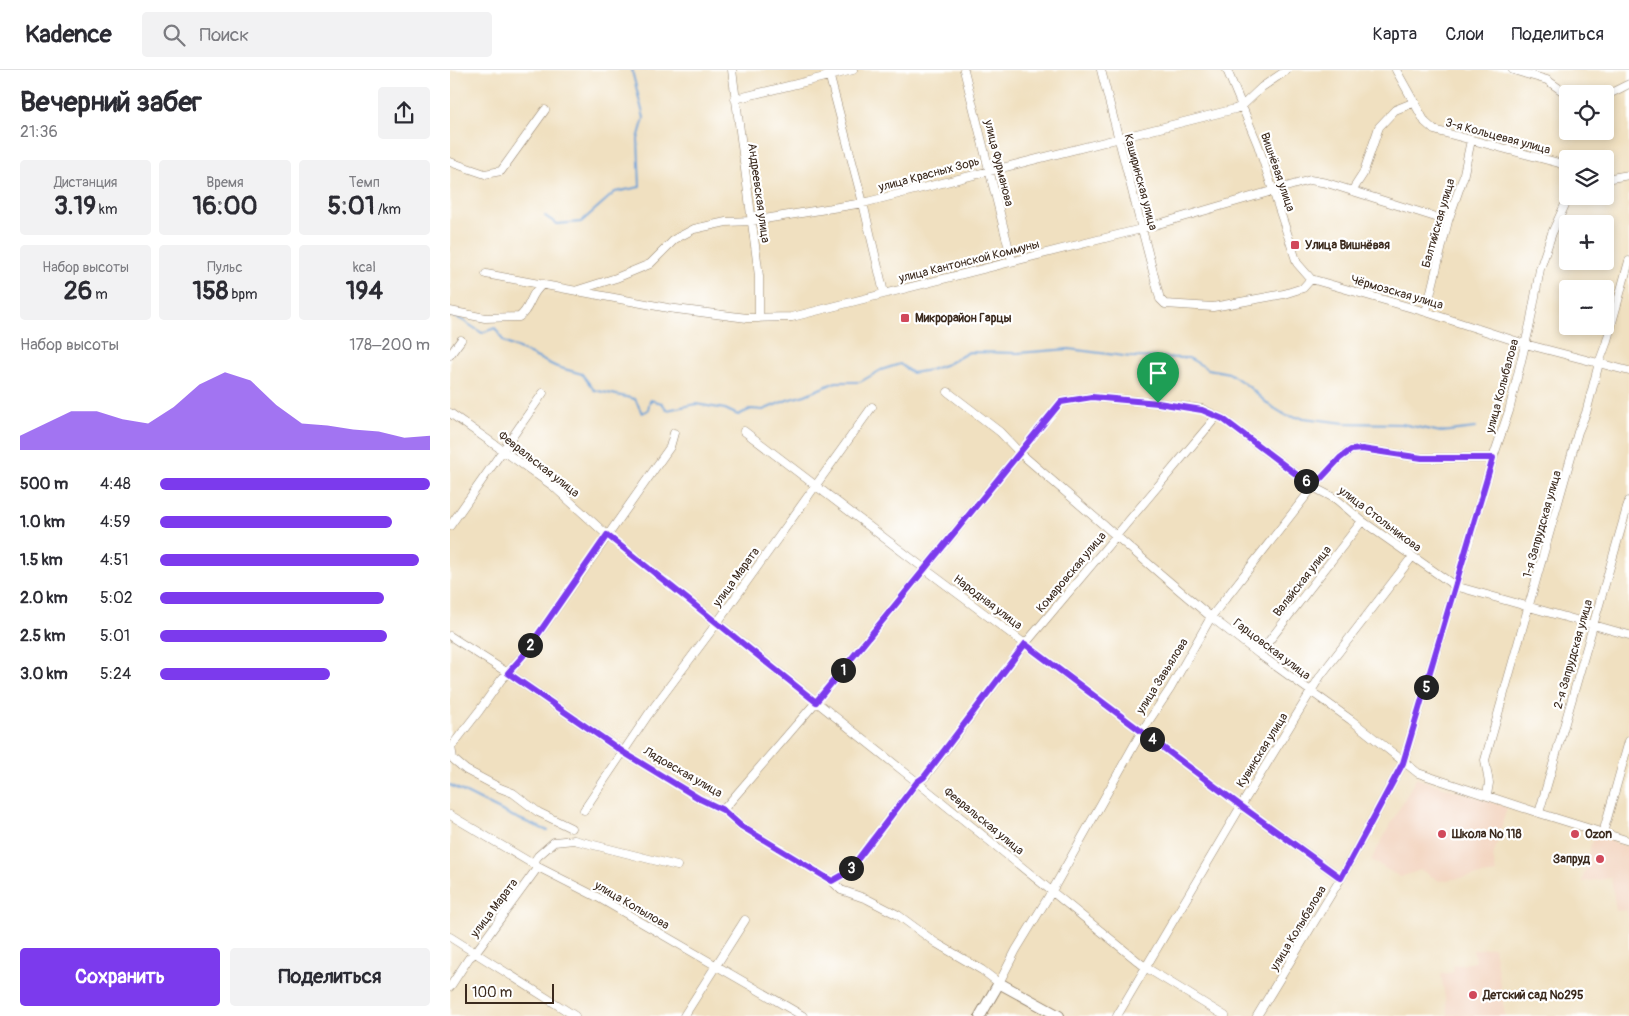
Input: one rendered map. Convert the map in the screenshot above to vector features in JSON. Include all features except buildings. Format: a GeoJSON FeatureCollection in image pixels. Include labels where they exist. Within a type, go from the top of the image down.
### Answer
{"type":"FeatureCollection","features":[{"type":"Feature","properties":{"kind":"main road","name":"улица Завьялова"},"geometry":{"type":"LineString","coordinates":[[980,1016],[999,983]]}},
{"type":"Feature","properties":{"kind":"main road","name":"Лядовская улица"},"geometry":{"type":"LineString","coordinates":[[999,983],[1059,1016]]}},
{"type":"Feature","properties":{"kind":"street","name":"Андреевская улица"},"geometry":{"type":"LineString","coordinates":[[732,70],[759,276],[759,318]]}},
{"type":"Feature","properties":{"kind":"street"},"geometry":{"type":"LineString","coordinates":[[735,99],[828,73],[853,70]]}},
{"type":"Feature","properties":{"kind":"street","name":"улица Фурманова"},"geometry":{"type":"LineString","coordinates":[[964,70],[1012,261]]}},
{"type":"Feature","properties":{"kind":"street","name":"Каширинская улица"},"geometry":{"type":"LineString","coordinates":[[1100,70],[1160,299],[1164,304],[1213,306],[1284,294],[1303,288],[1311,279]]}},
{"type":"Feature","properties":{"kind":"street","name":"Вишнёвая улица"},"geometry":{"type":"LineString","coordinates":[[1227,70],[1258,145],[1297,263],[1311,279]]}},
{"type":"Feature","properties":{"kind":"street","name":"улица Красных Зорь"},"geometry":{"type":"LineString","coordinates":[[576,290],[616,278],[650,264],[675,239],[694,228],[726,222],[752,221],[863,203],[1235,109],[1242,106],[1262,87],[1286,70]]}},
{"type":"Feature","properties":{"kind":"street","name":"3-я Кольцевая улица"},"geometry":{"type":"LineString","coordinates":[[1396,70],[1425,122],[1434,130],[1559,163]]}},
{"type":"Feature","properties":{"kind":"street"},"geometry":{"type":"LineString","coordinates":[[1514,70],[1547,80],[1559,89]]}},
{"type":"Feature","properties":{"kind":"street"},"geometry":{"type":"LineString","coordinates":[[828,73],[863,203],[884,293]]}},
{"type":"Feature","properties":{"kind":"street"},"geometry":{"type":"LineString","coordinates":[[1614,93],[1628,88]]}},
{"type":"Feature","properties":{"kind":"street"},"geometry":{"type":"LineString","coordinates":[[1352,191],[1363,174],[1379,127],[1395,110],[1415,102]]}},
{"type":"Feature","properties":{"kind":"street"},"geometry":{"type":"LineString","coordinates":[[450,162],[485,174],[501,171],[545,110]]}},
{"type":"Feature","properties":{"kind":"street","name":"Балтийская улица"},"geometry":{"type":"LineString","coordinates":[[1426,312],[1448,221],[1463,178],[1471,140]]}},
{"type":"Feature","properties":{"kind":"street"},"geometry":{"type":"LineString","coordinates":[[1614,178],[1629,175]]}},
{"type":"Feature","properties":{"kind":"street","name":"улица Кантонской Коммуны"},"geometry":{"type":"LineString","coordinates":[[486,274],[668,308],[759,318],[792,317],[1141,229],[1310,180],[1327,183],[1448,221]]}},
{"type":"Feature","properties":{"kind":"street","name":"улица Колыбалова"},"geometry":{"type":"LineString","coordinates":[[1257,1016],[1341,878],[1403,763],[1493,458],[1509,411],[1540,269],[1552,233],[1565,205]]}},
{"type":"Feature","properties":{"kind":"street","name":"1-я Запрудская улица"},"geometry":{"type":"LineString","coordinates":[[1487,796],[1489,783],[1485,760],[1578,432],[1586,413],[1629,261]]}},
{"type":"Feature","properties":{"kind":"street","name":"Чёрмозская улица"},"geometry":{"type":"LineString","coordinates":[[1311,279],[1426,312],[1525,344],[1629,372]]}},
{"type":"Feature","properties":{"kind":"street"},"geometry":{"type":"LineString","coordinates":[[450,311],[486,318],[519,317],[522,315],[534,290],[543,284]]}},
{"type":"Feature","properties":{"kind":"street"},"geometry":{"type":"LineString","coordinates":[[450,355],[461,340]]}},
{"type":"Feature","properties":{"kind":"street","name":"Гарцовская улица"},"geometry":{"type":"LineString","coordinates":[[948,392],[1000,432],[1019,452],[1211,617],[1351,720],[1418,773],[1539,814],[1629,841]]}},
{"type":"Feature","properties":{"kind":"street"},"geometry":{"type":"LineString","coordinates":[[450,526],[502,449],[543,393]]}},
{"type":"Feature","properties":{"kind":"street","name":"улица Стольникова"},"geometry":{"type":"LineString","coordinates":[[723,810],[816,702],[1061,402],[1092,397],[1158,403],[1202,410],[1217,416],[1313,487],[1336,499],[1362,521],[1455,586],[1629,635]]}},
{"type":"Feature","properties":{"kind":"street","name":"улица Марата"},"geometry":{"type":"LineString","coordinates":[[584,810],[648,715],[717,623],[872,407]]}},
{"type":"Feature","properties":{"kind":"street","name":"Февральская улица"},"geometry":{"type":"LineString","coordinates":[[450,413],[553,486],[607,535],[1052,890],[1145,967],[1226,1016]]}},
{"type":"Feature","properties":{"kind":"street","name":"Комаровская улица"},"geometry":{"type":"LineString","coordinates":[[832,881],[848,872],[917,782],[924,777],[1025,644],[1217,416]]}},
{"type":"Feature","properties":{"kind":"street","name":"Народная улица"},"geometry":{"type":"LineString","coordinates":[[744,431],[925,570],[1241,806],[1341,878]]}},
{"type":"Feature","properties":{"kind":"street"},"geometry":{"type":"LineString","coordinates":[[571,828],[538,812],[513,793],[466,770],[453,759],[451,746],[501,680],[523,656],[670,447],[674,433]]}},
{"type":"Feature","properties":{"kind":"street","name":"улица Завьялова"},"geometry":{"type":"LineString","coordinates":[[999,983],[1016,950],[1142,731],[1170,689],[1211,617],[1313,487],[1340,458],[1351,450],[1362,449],[1422,458],[1493,458]]}},
{"type":"Feature","properties":{"kind":"street","name":"2-я Запрудская улица"},"geometry":{"type":"LineString","coordinates":[[1539,814],[1629,501]]}},
{"type":"Feature","properties":{"kind":"street","name":"Валайская улица"},"geometry":{"type":"LineString","coordinates":[[1259,654],[1362,521]]}},
{"type":"Feature","properties":{"kind":"street","name":"Кувинская улица"},"geometry":{"type":"LineString","coordinates":[[1117,1016],[1241,806],[1321,676],[1412,557]]}},
{"type":"Feature","properties":{"kind":"street","name":"Лядовская улица"},"geometry":{"type":"LineString","coordinates":[[450,636],[508,673],[623,752],[700,799],[723,810],[741,826],[832,881],[841,890],[867,899],[898,915],[936,943],[982,970],[999,983]]}},
{"type":"Feature","properties":{"kind":"street"},"geometry":{"type":"LineString","coordinates":[[1602,833],[1629,741]]}},
{"type":"Feature","properties":{"kind":"street","name":"улица Копылова"},"geometry":{"type":"LineString","coordinates":[[450,814],[536,865],[592,894],[803,1016]]}},
{"type":"Feature","properties":{"kind":"street","name":"улица Марата"},"geometry":{"type":"LineString","coordinates":[[450,987],[536,865],[538,856],[554,842],[574,840],[677,866]]}},
{"type":"Feature","properties":{"kind":"street"},"geometry":{"type":"LineString","coordinates":[[684,1016],[745,920]]}},
{"type":"Feature","properties":{"kind":"street"},"geometry":{"type":"LineString","coordinates":[[450,937],[575,1016]]}},
{"type":"Feature","properties":{"kind":"shaded area","name":"Школа № 118"},"geometry":{"type":"Polygon","coordinates":[[[1416,778],[1507,807],[1493,857],[1496,873],[1439,881],[1421,870],[1400,877],[1371,860],[1416,778]]]}},
{"type":"Feature","properties":{"kind":"shaded area"},"geometry":{"type":"Polygon","coordinates":[[[1593,836],[1629,847],[1629,919],[1627,910],[1616,911],[1611,878],[1582,882],[1593,836]]]}},
{"type":"Feature","properties":{"kind":"shaded area","name":"Детский сад №295"},"geometry":{"type":"Polygon","coordinates":[[[1494,947],[1505,1016],[1448,1016],[1441,974],[1454,972],[1453,966],[1475,962],[1473,950],[1494,947]]]}},
{"type":"Feature","properties":{"kind":"waterway"},"geometry":{"type":"LineString","coordinates":[[545,216],[557,224],[581,222],[615,192],[640,187],[638,139],[644,118],[633,70]]}},
{"type":"Feature","properties":{"kind":"waterway"},"geometry":{"type":"LineString","coordinates":[[450,315],[462,320],[482,333],[495,328],[504,342],[557,367],[582,374],[594,390],[635,399],[642,413],[648,410],[650,400],[662,403],[667,410],[696,404],[725,409],[738,415],[751,409],[763,410],[836,382],[860,382],[881,370],[900,364],[912,373],[930,370],[947,364],[969,352],[1018,353],[1069,349],[1131,357],[1189,358],[1208,369],[1229,373],[1248,386],[1269,405],[1287,416],[1345,423],[1402,424],[1441,432],[1475,428]]}},
{"type":"Feature","properties":{"kind":"waterway"},"geometry":{"type":"LineString","coordinates":[[450,785],[512,816],[548,831]]}},
{"type":"Feature","properties":{"kind":"place","name":"Улица Вишнёвая"},"geometry":{"type":"Point","coordinates":[1295,245]}},
{"type":"Feature","properties":{"kind":"place","name":"Микрорайон Гарцы"},"geometry":{"type":"Point","coordinates":[905,318]}},
{"type":"Feature","properties":{"kind":"place","name":"Школа № 118"},"geometry":{"type":"Point","coordinates":[1442,834]}},
{"type":"Feature","properties":{"kind":"place","name":"Ozon"},"geometry":{"type":"Point","coordinates":[1575,834]}},
{"type":"Feature","properties":{"kind":"place","name":"Запруд"},"geometry":{"type":"Point","coordinates":[1600,859]}},
{"type":"Feature","properties":{"kind":"place","name":"Детский сад №295"},"geometry":{"type":"Point","coordinates":[1473,995]}},
{"type":"Feature","properties":{"kind":"route"},"geometry":{"type":"LineString","coordinates":[[1092,397],[1158,403],[1202,410],[1223,419],[1313,487],[1340,458],[1351,450],[1362,449],[1422,458],[1493,458],[1403,763],[1341,878],[1241,806],[1025,644],[924,777],[917,782],[848,872],[832,881],[741,826],[723,810],[700,799],[623,752],[508,673],[523,656],[607,535],[816,702],[1061,402],[1092,397]]}}]}
